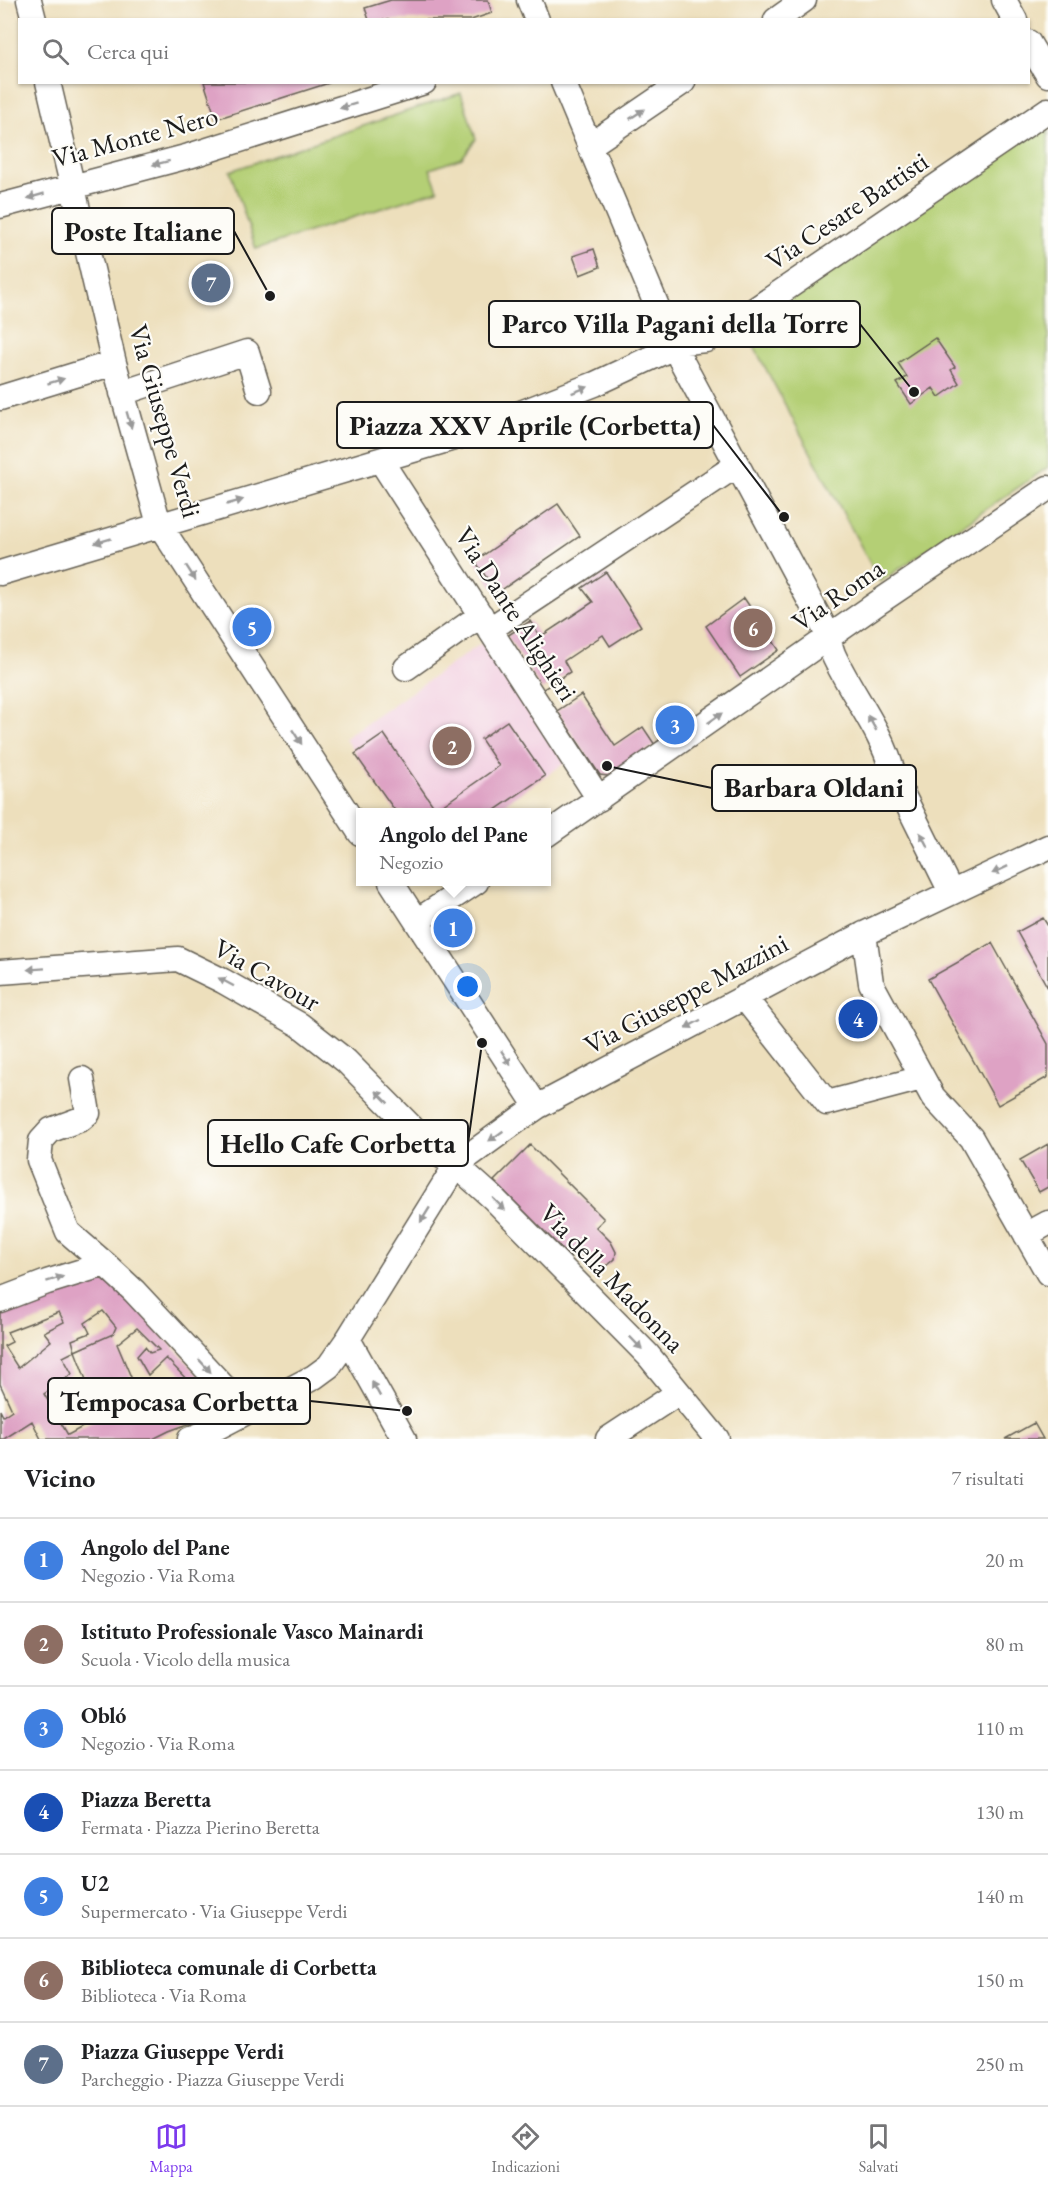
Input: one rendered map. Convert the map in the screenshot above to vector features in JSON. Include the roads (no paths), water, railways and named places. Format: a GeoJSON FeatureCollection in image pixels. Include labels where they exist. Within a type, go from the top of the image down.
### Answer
{"type":"FeatureCollection","features":[{"type":"Feature","properties":{"kind":"street"},"geometry":{"type":"LineString","coordinates":[[29,0],[34,18]]}},
{"type":"Feature","properties":{"kind":"street"},"geometry":{"type":"LineString","coordinates":[[529,0],[536,18]]}},
{"type":"Feature","properties":{"kind":"street"},"geometry":{"type":"LineString","coordinates":[[779,18],[804,0]]}},
{"type":"Feature","properties":{"kind":"street"},"geometry":{"type":"LineString","coordinates":[[1004,0],[1014,18]]}},
{"type":"Feature","properties":{"kind":"street"},"geometry":{"type":"LineString","coordinates":[[1030,44],[1048,75]]}},
{"type":"Feature","properties":{"kind":"street","name":"Via Giuseppe Verdi"},"geometry":{"type":"LineString","coordinates":[[48,84],[114,363],[159,524],[356,827]]}},
{"type":"Feature","properties":{"kind":"street","name":"Via Monte Nero"},"geometry":{"type":"LineString","coordinates":[[0,206],[189,156],[418,84]]}},
{"type":"Feature","properties":{"kind":"street"},"geometry":{"type":"LineString","coordinates":[[564,84],[674,347],[818,617],[834,655],[881,739],[894,777],[951,892]]}},
{"type":"Feature","properties":{"kind":"street"},"geometry":{"type":"LineString","coordinates":[[589,146],[681,84]]}},
{"type":"Feature","properties":{"kind":"street","name":"Via Cesare Battisti"},"geometry":{"type":"LineString","coordinates":[[0,573],[468,434],[594,384],[685,342],[706,340],[728,328],[1048,110]]}},
{"type":"Feature","properties":{"kind":"street"},"geometry":{"type":"LineString","coordinates":[[122,393],[247,352],[259,391]]}},
{"type":"Feature","properties":{"kind":"street"},"geometry":{"type":"LineString","coordinates":[[0,398],[114,363]]}},
{"type":"Feature","properties":{"kind":"street","name":"Via Dante Alighieri"},"geometry":{"type":"LineString","coordinates":[[381,461],[599,799]]}},
{"type":"Feature","properties":{"kind":"street"},"geometry":{"type":"LineString","coordinates":[[406,668],[486,622],[737,465]]}},
{"type":"Feature","properties":{"kind":"street","name":"Via Roma"},"geometry":{"type":"LineString","coordinates":[[551,832],[1048,488]]}},
{"type":"Feature","properties":{"kind":"street","name":"Via Giuseppe Mazzini"},"geometry":{"type":"LineString","coordinates":[[456,1165],[537,1107],[864,933],[1048,847]]}},
{"type":"Feature","properties":{"kind":"street"},"geometry":{"type":"LineString","coordinates":[[394,886],[537,1107]]}},
{"type":"Feature","properties":{"kind":"street"},"geometry":{"type":"LineString","coordinates":[[417,921],[470,886]]}},
{"type":"Feature","properties":{"kind":"street"},"geometry":{"type":"LineString","coordinates":[[864,933],[871,983],[922,1078],[933,1097],[971,1138],[1048,1273]]}},
{"type":"Feature","properties":{"kind":"street","name":"Via Cavour"},"geometry":{"type":"LineString","coordinates":[[0,972],[178,959],[223,981],[300,1025],[346,1061],[437,1153],[456,1165]]}},
{"type":"Feature","properties":{"kind":"street"},"geometry":{"type":"LineString","coordinates":[[744,997],[826,1103],[922,1078]]}},
{"type":"Feature","properties":{"kind":"street"},"geometry":{"type":"LineString","coordinates":[[81,1079],[88,1113],[81,1119],[51,1130],[41,1141],[39,1160],[68,1232],[142,1300],[247,1412]]}},
{"type":"Feature","properties":{"kind":"street"},"geometry":{"type":"LineString","coordinates":[[190,1439],[213,1434],[247,1412],[314,1377],[329,1366],[456,1165]]}},
{"type":"Feature","properties":{"kind":"street","name":"Via della Madonna"},"geometry":{"type":"LineString","coordinates":[[456,1165],[494,1199],[584,1288],[648,1355],[709,1437]]}},
{"type":"Feature","properties":{"kind":"street"},"geometry":{"type":"LineString","coordinates":[[1026,1235],[1048,1223]]}},
{"type":"Feature","properties":{"kind":"street"},"geometry":{"type":"LineString","coordinates":[[0,1300],[105,1264]]}},
{"type":"Feature","properties":{"kind":"street"},"geometry":{"type":"LineString","coordinates":[[348,1339],[404,1439]]}},
{"type":"Feature","properties":{"kind":"street"},"geometry":{"type":"LineString","coordinates":[[608,1439],[678,1393]]}},
{"type":"Feature","properties":{"kind":"place","name":"Piazza Giuseppe Verdi"},"geometry":{"type":"Point","coordinates":[211,283]}},
{"type":"Feature","properties":{"kind":"place","name":"Poste Italiane"},"geometry":{"type":"Point","coordinates":[270,296]}},
{"type":"Feature","properties":{"kind":"place","name":"Parco Villa Pagani della Torre"},"geometry":{"type":"Point","coordinates":[914,392]}},
{"type":"Feature","properties":{"kind":"place","name":"Piazza XXV Aprile (Corbetta)"},"geometry":{"type":"Point","coordinates":[784,517]}},
{"type":"Feature","properties":{"kind":"place","name":"U2"},"geometry":{"type":"Point","coordinates":[252,627]}},
{"type":"Feature","properties":{"kind":"place","name":"Biblioteca comunale di Corbetta"},"geometry":{"type":"Point","coordinates":[753,628]}},
{"type":"Feature","properties":{"kind":"place","name":"Obló"},"geometry":{"type":"Point","coordinates":[675,725]}},
{"type":"Feature","properties":{"kind":"place","name":"Istituto Professionale Vasco Mainardi"},"geometry":{"type":"Point","coordinates":[452,746]}},
{"type":"Feature","properties":{"kind":"place","name":"Barbara Oldani"},"geometry":{"type":"Point","coordinates":[607,766]}},
{"type":"Feature","properties":{"kind":"place","name":"Angolo del Pane"},"geometry":{"type":"Point","coordinates":[453,928]}},
{"type":"Feature","properties":{"kind":"place","name":"Piazza Beretta"},"geometry":{"type":"Point","coordinates":[858,1019]}},
{"type":"Feature","properties":{"kind":"place","name":"Hello Cafe Corbetta"},"geometry":{"type":"Point","coordinates":[482,1043]}},
{"type":"Feature","properties":{"kind":"place","name":"Tempocasa Corbetta"},"geometry":{"type":"Point","coordinates":[407,1411]}}]}
